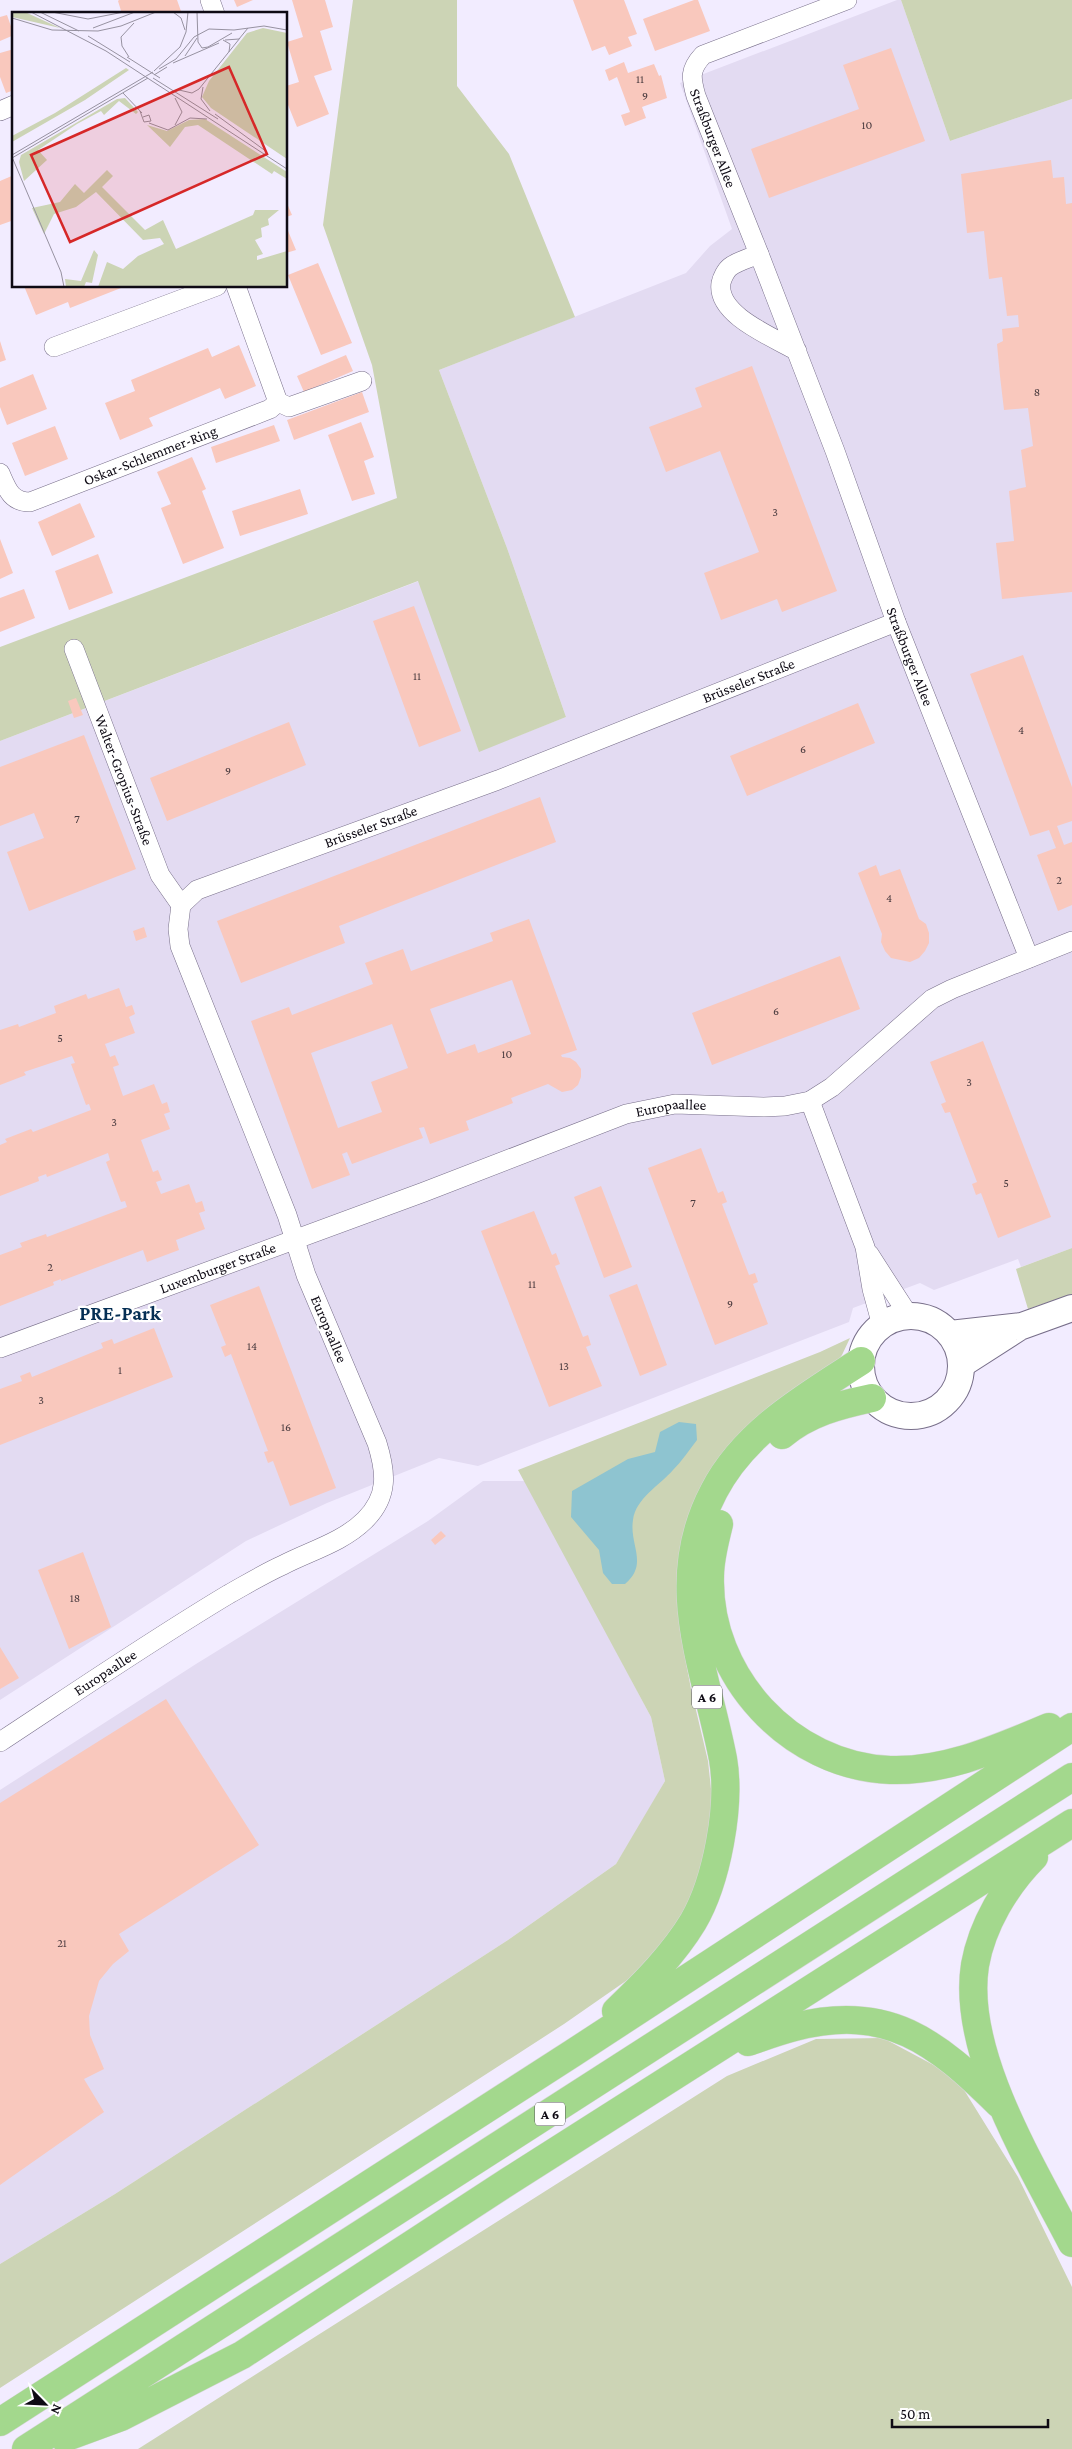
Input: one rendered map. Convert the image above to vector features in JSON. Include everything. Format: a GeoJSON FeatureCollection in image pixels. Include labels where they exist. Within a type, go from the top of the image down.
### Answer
{"type":"FeatureCollection","features":[{"type":"Feature","properties":{"kind":"highway","name":"A 6"},"geometry":{"type":"LineString","coordinates":[[574,2053],[664,1962],[694,1921],[714,1870],[726,1810],[723,1760],[704,1687],[690,1616],[690,1577],[698,1530],[714,1490],[745,1447],[786,1410],[861,1361]]}},
{"type":"Feature","properties":{"kind":"highway"},"geometry":{"type":"LineString","coordinates":[[872,1398],[822,1411],[797,1423],[749,1468],[729,1500],[713,1548],[710,1576],[715,1626],[727,1659],[739,1681],[775,1724],[797,1740],[826,1756],[856,1766],[890,1770],[928,1768],[966,1760],[1072,1718]]}},
{"type":"Feature","properties":{"kind":"highway","name":"A 6"},"geometry":{"type":"LineString","coordinates":[[0,2422],[574,2053],[1072,1727]]}},
{"type":"Feature","properties":{"kind":"highway","name":"A 6"},"geometry":{"type":"LineString","coordinates":[[26,2449],[1072,1778]]}},
{"type":"Feature","properties":{"kind":"highway"},"geometry":{"type":"LineString","coordinates":[[34,2449],[121,2417],[242,2355],[509,2181],[1067,1826]]}},
{"type":"Feature","properties":{"kind":"highway"},"geometry":{"type":"LineString","coordinates":[[1067,1826],[1024,1867],[1005,1893],[985,1932],[975,1966],[974,1987],[978,2025],[1003,2109],[1072,2243]]}},
{"type":"Feature","properties":{"kind":"highway"},"geometry":{"type":"LineString","coordinates":[[706,2056],[794,2027],[834,2020],[890,2025],[928,2043],[972,2078],[1003,2109]]}},
{"type":"Feature","properties":{"kind":"main road"},"geometry":{"type":"LineString","coordinates":[[962,1364],[1022,1326],[1072,1308]]}},
{"type":"Feature","properties":{"kind":"main road"},"geometry":{"type":"LineString","coordinates":[[909,1316],[924,1318],[939,1324],[950,1334],[958,1348],[962,1364],[960,1380],[953,1395],[942,1407],[927,1415],[912,1417],[897,1415],[883,1408],[872,1398],[865,1386],[861,1361],[868,1342],[882,1326],[894,1319],[909,1316]]}},
{"type":"Feature","properties":{"kind":"main road"},"geometry":{"type":"LineString","coordinates":[[950,1334],[1022,1326]]}},
{"type":"Feature","properties":{"kind":"street"},"geometry":{"type":"LineString","coordinates":[[210,0],[214,12]]}},
{"type":"Feature","properties":{"kind":"street","name":"Straßburger Allee"},"geometry":{"type":"LineString","coordinates":[[847,0],[703,55],[694,64],[692,84],[835,451],[896,622],[1029,958]]}},
{"type":"Feature","properties":{"kind":"street"},"geometry":{"type":"LineString","coordinates":[[0,111],[12,107]]}},
{"type":"Feature","properties":{"kind":"street"},"geometry":{"type":"LineString","coordinates":[[758,254],[730,267],[722,279],[720,292],[727,307],[739,318],[797,351]]}},
{"type":"Feature","properties":{"kind":"street"},"geometry":{"type":"LineString","coordinates":[[54,347],[212,288]]}},
{"type":"Feature","properties":{"kind":"street"},"geometry":{"type":"LineString","coordinates":[[237,288],[278,402],[289,407],[362,381]]}},
{"type":"Feature","properties":{"kind":"street","name":"Oskar-Schlemmer-Ring"},"geometry":{"type":"LineString","coordinates":[[0,473],[10,496],[19,502],[30,502],[270,409],[278,402]]}},
{"type":"Feature","properties":{"kind":"street","name":"Brüsseler Straße"},"geometry":{"type":"LineString","coordinates":[[181,905],[197,890],[498,780],[896,622]]}},
{"type":"Feature","properties":{"kind":"street","name":"Walter-Gropius-Straße"},"geometry":{"type":"LineString","coordinates":[[74,649],[160,875],[181,905]]}},
{"type":"Feature","properties":{"kind":"street"},"geometry":{"type":"LineString","coordinates":[[181,905],[178,929],[180,946],[295,1240]]}},
{"type":"Feature","properties":{"kind":"street","name":"Europaallee"},"geometry":{"type":"LineString","coordinates":[[0,1742],[229,1594],[281,1565],[345,1535],[366,1519],[378,1503],[385,1480],[383,1463],[306,1275],[295,1240],[626,1114],[675,1104],[750,1107],[785,1106],[810,1101],[832,1087],[932,999],[952,988],[1072,942]]}},
{"type":"Feature","properties":{"kind":"street"},"geometry":{"type":"LineString","coordinates":[[810,1101],[865,1247],[872,1289],[882,1326]]}},
{"type":"Feature","properties":{"kind":"street","name":"Luxemburger Straße"},"geometry":{"type":"LineString","coordinates":[[0,1348],[295,1240]]}},
{"type":"Feature","properties":{"kind":"street"},"geometry":{"type":"LineString","coordinates":[[865,1247],[909,1316]]}},
{"type":"Feature","properties":{"kind":"shaded area","name":"PRE-Park"},"geometry":{"type":"Polygon","coordinates":[[[901,0],[950,141],[1072,99],[1072,1248],[1021,1267],[1018,1259],[934,1290],[920,1283],[853,1308],[849,1322],[478,1466],[439,1458],[327,1503],[246,1541],[0,1700],[0,741],[419,581],[479,751],[566,717],[507,548],[439,370],[686,273],[710,246],[732,229],[680,83],[901,0]]]}},
{"type":"Feature","properties":{"kind":"shaded area"},"geometry":{"type":"Polygon","coordinates":[[[483,1481],[526,1481],[651,1717],[665,1781],[639,1827],[616,1864],[508,1940],[115,2194],[0,2264],[0,1790],[196,1664],[428,1521],[483,1481]]]}},
{"type":"Feature","properties":{"kind":"green space"},"geometry":{"type":"Polygon","coordinates":[[[353,0],[457,0],[457,86],[509,154],[575,317],[439,370],[507,548],[566,717],[479,752],[418,581],[0,741],[0,647],[397,498],[372,365],[323,225],[353,0]]]}},
{"type":"Feature","properties":{"kind":"green space"},"geometry":{"type":"Polygon","coordinates":[[[901,0],[1072,0],[1072,99],[950,141],[901,0]]]}},
{"type":"Feature","properties":{"kind":"green space"},"geometry":{"type":"Polygon","coordinates":[[[1072,1248],[1072,1294],[1028,1309],[1016,1269],[1072,1248]]]}},
{"type":"Feature","properties":{"kind":"green space"},"geometry":{"type":"Polygon","coordinates":[[[850,1338],[842,1355],[829,1372],[744,1433],[678,1572],[680,1631],[708,1761],[712,1798],[705,1855],[682,1923],[646,1967],[564,2024],[0,2388],[0,2264],[115,2194],[508,1940],[616,1864],[665,1781],[651,1717],[518,1470],[820,1352],[850,1338]]]}},
{"type":"Feature","properties":{"kind":"green space"},"geometry":{"type":"Polygon","coordinates":[[[883,2038],[956,2077],[1018,2177],[1072,2287],[1072,2449],[138,2449],[727,2076],[816,2039],[883,2038]]]}},
{"type":"Feature","properties":{"kind":"water"},"geometry":{"type":"Polygon","coordinates":[[[679,1422],[696,1424],[697,1440],[676,1467],[639,1505],[635,1512],[632,1529],[637,1562],[636,1569],[632,1577],[625,1584],[612,1584],[603,1573],[599,1550],[571,1517],[572,1491],[628,1459],[655,1452],[660,1432],[679,1422]]]}},
{"type":"Feature","properties":{"kind":"building"},"geometry":{"type":"Polygon","coordinates":[[[177,0],[181,12],[121,12],[118,1],[177,0]]]}},
{"type":"Feature","properties":{"kind":"building"},"geometry":{"type":"Polygon","coordinates":[[[234,0],[253,0],[237,7],[234,0]]]}},
{"type":"Feature","properties":{"kind":"building"},"geometry":{"type":"Polygon","coordinates":[[[292,0],[325,0],[333,27],[320,31],[332,70],[314,76],[329,114],[297,127],[288,105],[288,85],[299,82],[288,42],[303,37],[292,0]]]}},
{"type":"Feature","properties":{"kind":"building"},"geometry":{"type":"Polygon","coordinates":[[[573,0],[624,0],[637,34],[628,37],[632,46],[609,55],[605,46],[592,51],[573,0]]]}},
{"type":"Feature","properties":{"kind":"building"},"geometry":{"type":"Polygon","coordinates":[[[698,0],[710,31],[655,51],[643,19],[698,0]]]}},
{"type":"Feature","properties":{"kind":"building"},"geometry":{"type":"Polygon","coordinates":[[[7,15],[12,29],[12,36],[0,41],[0,17],[7,15]]]}},
{"type":"Feature","properties":{"kind":"building"},"geometry":{"type":"Polygon","coordinates":[[[891,48],[925,141],[769,198],[751,149],[859,109],[843,65],[891,48]]]}},
{"type":"Feature","properties":{"kind":"building"},"geometry":{"type":"Polygon","coordinates":[[[12,50],[12,91],[6,93],[0,77],[0,53],[12,50]]]}},
{"type":"Feature","properties":{"kind":"building"},"geometry":{"type":"Polygon","coordinates":[[[624,62],[628,73],[654,64],[659,76],[661,75],[667,98],[642,107],[646,118],[625,126],[621,115],[630,112],[617,77],[609,81],[605,70],[624,62]]]}},
{"type":"Feature","properties":{"kind":"building"},"geometry":{"type":"Polygon","coordinates":[[[1051,160],[1053,178],[1064,177],[1066,204],[1072,203],[1072,592],[1002,599],[996,543],[1014,541],[1009,491],[1026,487],[1021,450],[1033,446],[1028,408],[1004,410],[1000,376],[997,344],[1003,341],[1002,329],[1019,327],[1018,315],[1007,316],[1002,277],[989,279],[984,231],[967,233],[961,174],[1051,160]]]}},
{"type":"Feature","properties":{"kind":"building"},"geometry":{"type":"Polygon","coordinates":[[[12,176],[12,221],[0,225],[0,181],[12,176]]]}},
{"type":"Feature","properties":{"kind":"building"},"geometry":{"type":"Polygon","coordinates":[[[288,206],[292,215],[288,216],[288,206]]]}},
{"type":"Feature","properties":{"kind":"building"},"geometry":{"type":"Polygon","coordinates":[[[288,231],[296,250],[288,252],[288,231]]]}},
{"type":"Feature","properties":{"kind":"building"},"geometry":{"type":"Polygon","coordinates":[[[318,263],[352,343],[321,355],[288,275],[318,263]]]}},
{"type":"Feature","properties":{"kind":"building"},"geometry":{"type":"Polygon","coordinates":[[[25,288],[121,288],[70,308],[68,302],[36,315],[25,288]]]}},
{"type":"Feature","properties":{"kind":"building"},"geometry":{"type":"Polygon","coordinates":[[[0,341],[6,360],[0,362],[0,341]]]}},
{"type":"Feature","properties":{"kind":"building"},"geometry":{"type":"Polygon","coordinates":[[[239,345],[256,386],[225,399],[220,388],[149,418],[153,426],[120,440],[105,403],[135,391],[131,380],[208,348],[212,357],[239,345]]]}},
{"type":"Feature","properties":{"kind":"building"},"geometry":{"type":"Polygon","coordinates":[[[346,355],[353,371],[304,392],[297,376],[346,355]]]}},
{"type":"Feature","properties":{"kind":"building"},"geometry":{"type":"Polygon","coordinates":[[[752,366],[837,591],[782,612],[777,599],[721,620],[704,573],[759,552],[720,451],[666,472],[649,427],[702,407],[695,388],[752,366]]]}},
{"type":"Feature","properties":{"kind":"building"},"geometry":{"type":"Polygon","coordinates":[[[33,374],[47,409],[7,425],[0,407],[0,388],[33,374]]]}},
{"type":"Feature","properties":{"kind":"building"},"geometry":{"type":"Polygon","coordinates":[[[362,392],[369,412],[294,440],[287,420],[362,392]]]}},
{"type":"Feature","properties":{"kind":"building"},"geometry":{"type":"Polygon","coordinates":[[[361,422],[374,457],[364,461],[375,494],[352,501],[328,435],[361,422]]]}},
{"type":"Feature","properties":{"kind":"building"},"geometry":{"type":"Polygon","coordinates":[[[274,425],[280,441],[216,463],[211,447],[274,425]]]}},
{"type":"Feature","properties":{"kind":"building"},"geometry":{"type":"Polygon","coordinates":[[[55,426],[68,459],[25,476],[12,443],[55,426]]]}},
{"type":"Feature","properties":{"kind":"building"},"geometry":{"type":"Polygon","coordinates":[[[192,457],[206,489],[202,491],[224,548],[183,564],[161,508],[171,504],[157,472],[192,457]]]}},
{"type":"Feature","properties":{"kind":"building"},"geometry":{"type":"Polygon","coordinates":[[[300,489],[308,514],[240,536],[232,511],[300,489]]]}},
{"type":"Feature","properties":{"kind":"building"},"geometry":{"type":"Polygon","coordinates":[[[80,503],[95,537],[52,556],[38,522],[80,503]]]}},
{"type":"Feature","properties":{"kind":"building"},"geometry":{"type":"Polygon","coordinates":[[[0,539],[13,573],[0,579],[0,539]]]}},
{"type":"Feature","properties":{"kind":"building"},"geometry":{"type":"Polygon","coordinates":[[[98,554],[113,593],[69,610],[55,571],[98,554]]]}},
{"type":"Feature","properties":{"kind":"building"},"geometry":{"type":"Polygon","coordinates":[[[24,589],[35,618],[0,632],[0,598],[24,589]]]}},
{"type":"Feature","properties":{"kind":"building"},"geometry":{"type":"Polygon","coordinates":[[[414,606],[461,731],[419,747],[373,621],[414,606]]]}},
{"type":"Feature","properties":{"kind":"building"},"geometry":{"type":"Polygon","coordinates":[[[1023,655],[1072,787],[1072,821],[1057,826],[1064,845],[1072,842],[1072,905],[1058,911],[1037,855],[1056,848],[1049,830],[1030,836],[970,674],[1023,655]]]}},
{"type":"Feature","properties":{"kind":"building"},"geometry":{"type":"Polygon","coordinates":[[[76,698],[83,715],[74,718],[68,701],[76,698]]]}},
{"type":"Feature","properties":{"kind":"building"},"geometry":{"type":"Polygon","coordinates":[[[858,703],[875,743],[747,796],[730,756],[858,703]]]}},
{"type":"Feature","properties":{"kind":"building"},"geometry":{"type":"Polygon","coordinates":[[[289,722],[306,765],[167,821],[150,778],[289,722]]]}},
{"type":"Feature","properties":{"kind":"building"},"geometry":{"type":"Polygon","coordinates":[[[84,735],[136,869],[29,911],[7,852],[44,838],[34,813],[0,826],[0,767],[84,735]]]}},
{"type":"Feature","properties":{"kind":"building"},"geometry":{"type":"Polygon","coordinates":[[[540,797],[556,842],[339,926],[345,943],[241,983],[217,921],[540,797]]]}},
{"type":"Feature","properties":{"kind":"building"},"geometry":{"type":"Polygon","coordinates":[[[876,865],[880,876],[900,869],[919,919],[926,924],[929,933],[929,943],[919,958],[910,962],[891,958],[881,942],[882,934],[858,873],[876,865]]]}},
{"type":"Feature","properties":{"kind":"building"},"geometry":{"type":"Polygon","coordinates":[[[529,919],[577,1050],[561,1055],[576,1062],[581,1069],[578,1085],[572,1090],[562,1092],[548,1084],[511,1098],[513,1103],[466,1121],[469,1130],[430,1144],[424,1127],[419,1128],[423,1138],[352,1164],[347,1152],[342,1154],[350,1175],[312,1189],[251,1021],[289,1007],[292,1015],[373,984],[365,963],[403,949],[411,971],[493,941],[490,933],[529,919]],[[512,980],[430,1009],[447,1054],[475,1044],[478,1053],[531,1034],[512,980]],[[392,1024],[311,1053],[338,1128],[382,1112],[371,1082],[408,1068],[392,1024]]]}},
{"type":"Feature","properties":{"kind":"building"},"geometry":{"type":"Polygon","coordinates":[[[144,927],[147,937],[136,941],[133,931],[144,927]]]}},
{"type":"Feature","properties":{"kind":"building"},"geometry":{"type":"Polygon","coordinates":[[[840,956],[860,1009],[712,1065],[692,1013],[840,956]]]}},
{"type":"Feature","properties":{"kind":"building"},"geometry":{"type":"Polygon","coordinates":[[[119,988],[126,1007],[132,1005],[135,1014],[129,1017],[135,1033],[105,1044],[110,1057],[115,1055],[119,1065],[113,1067],[123,1096],[154,1084],[162,1104],[167,1102],[170,1112],[164,1114],[170,1129],[141,1140],[153,1172],[158,1170],[162,1180],[156,1182],[161,1194],[189,1184],[196,1203],[202,1201],[205,1211],[199,1213],[205,1229],[176,1240],[179,1250],[147,1262],[143,1250],[61,1281],[61,1279],[53,1282],[54,1285],[0,1306],[0,1255],[22,1247],[20,1243],[46,1234],[47,1237],[127,1207],[125,1201],[121,1202],[106,1162],[110,1160],[108,1153],[47,1177],[46,1174],[38,1177],[39,1181],[0,1196],[0,1145],[7,1142],[5,1139],[31,1129],[33,1132],[91,1110],[89,1104],[86,1105],[71,1064],[75,1063],[72,1056],[24,1072],[26,1075],[0,1085],[0,1030],[18,1024],[19,1027],[56,1013],[54,1006],[86,994],[88,999],[119,988]]]}},
{"type":"Feature","properties":{"kind":"building"},"geometry":{"type":"Polygon","coordinates":[[[983,1041],[1051,1217],[998,1238],[981,1193],[976,1195],[972,1184],[977,1182],[950,1112],[945,1113],[941,1104],[946,1102],[930,1062],[983,1041]]]}},
{"type":"Feature","properties":{"kind":"building"},"geometry":{"type":"Polygon","coordinates":[[[701,1148],[718,1193],[723,1191],[727,1202],[722,1204],[749,1275],[755,1273],[758,1282],[753,1284],[768,1324],[715,1345],[648,1168],[701,1148]]]}},
{"type":"Feature","properties":{"kind":"building"},"geometry":{"type":"Polygon","coordinates":[[[601,1186],[632,1267],[604,1278],[574,1197],[601,1186]]]}},
{"type":"Feature","properties":{"kind":"building"},"geometry":{"type":"Polygon","coordinates":[[[534,1211],[552,1255],[556,1253],[560,1264],[555,1266],[583,1337],[588,1335],[591,1345],[586,1347],[602,1386],[549,1407],[481,1231],[534,1211]]]}},
{"type":"Feature","properties":{"kind":"building"},"geometry":{"type":"Polygon","coordinates":[[[637,1284],[667,1365],[640,1376],[609,1295],[637,1284]]]}},
{"type":"Feature","properties":{"kind":"building"},"geometry":{"type":"Polygon","coordinates":[[[259,1286],[336,1488],[290,1506],[273,1461],[268,1463],[264,1452],[268,1451],[231,1354],[225,1357],[221,1347],[226,1345],[210,1305],[259,1286]]]}},
{"type":"Feature","properties":{"kind":"building"},"geometry":{"type":"Polygon","coordinates":[[[154,1328],[173,1377],[0,1445],[0,1389],[22,1381],[20,1376],[30,1372],[32,1377],[103,1348],[101,1343],[112,1339],[114,1344],[154,1328]]]}},
{"type":"Feature","properties":{"kind":"building"},"geometry":{"type":"Polygon","coordinates":[[[441,1531],[446,1536],[435,1545],[431,1540],[441,1531]]]}},
{"type":"Feature","properties":{"kind":"building"},"geometry":{"type":"Polygon","coordinates":[[[83,1552],[111,1627],[69,1649],[38,1570],[83,1552]]]}},
{"type":"Feature","properties":{"kind":"building"},"geometry":{"type":"Polygon","coordinates":[[[0,1647],[19,1678],[0,1689],[0,1647]]]}},
{"type":"Feature","properties":{"kind":"building"},"geometry":{"type":"Polygon","coordinates":[[[166,1699],[259,1845],[119,1934],[129,1951],[113,1964],[99,1981],[89,2016],[90,2035],[104,2069],[84,2079],[104,2112],[0,2185],[0,1803],[166,1699]]]}},
{"type":"Feature","properties":{"kind":"district","name":"PRE-Park"},"geometry":{"type":"Point","coordinates":[120,1313]}}]}
